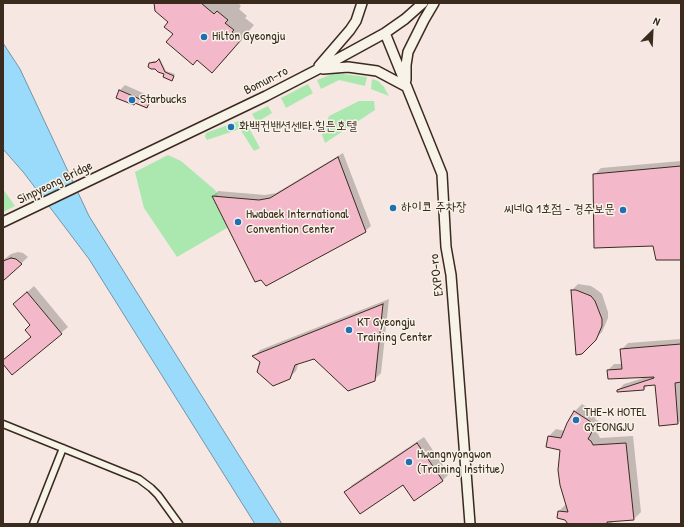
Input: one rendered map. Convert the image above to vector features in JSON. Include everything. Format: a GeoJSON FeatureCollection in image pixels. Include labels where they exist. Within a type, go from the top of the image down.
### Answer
{"type":"FeatureCollection","features":[{"type":"Feature","properties":{"kind":"main road"},"geometry":{"type":"LineString","coordinates":[[314,71],[350,30],[356,21],[362,3]]}},
{"type":"Feature","properties":{"kind":"main road","name":"Bomun-ro"},"geometry":{"type":"LineString","coordinates":[[112,170],[266,96],[385,34],[423,3]]}},
{"type":"Feature","properties":{"kind":"main road"},"geometry":{"type":"LineString","coordinates":[[407,87],[406,65],[408,52],[434,3]]}},
{"type":"Feature","properties":{"kind":"main road","name":"EXPO-ro"},"geometry":{"type":"LineString","coordinates":[[385,34],[442,174],[446,247],[451,275],[470,524]]}},
{"type":"Feature","properties":{"kind":"main road"},"geometry":{"type":"LineString","coordinates":[[314,71],[348,67],[377,71],[407,87]]}},
{"type":"Feature","properties":{"kind":"main road","name":"Sinpyeong Bridge"},"geometry":{"type":"LineString","coordinates":[[6,221],[112,170]]}},
{"type":"Feature","properties":{"kind":"street"},"geometry":{"type":"LineString","coordinates":[[3,424],[130,475],[145,483],[165,503],[179,524]]}},
{"type":"Feature","properties":{"kind":"street"},"geometry":{"type":"LineString","coordinates":[[33,524],[63,448]]}},
{"type":"Feature","properties":{"kind":"green space"},"geometry":{"type":"Polygon","coordinates":[[[335,73],[367,77],[365,86],[339,80],[321,89],[317,80],[335,73]]]}},
{"type":"Feature","properties":{"kind":"green space"},"geometry":{"type":"Polygon","coordinates":[[[372,79],[378,81],[384,87],[389,96],[371,89],[372,79]]]}},
{"type":"Feature","properties":{"kind":"green space"},"geometry":{"type":"Polygon","coordinates":[[[308,84],[313,93],[286,108],[281,98],[308,84]]]}},
{"type":"Feature","properties":{"kind":"green space"},"geometry":{"type":"Polygon","coordinates":[[[359,101],[374,101],[375,110],[325,143],[322,135],[329,116],[359,101]]]}},
{"type":"Feature","properties":{"kind":"green space"},"geometry":{"type":"Polygon","coordinates":[[[268,106],[272,113],[257,122],[252,114],[268,106]]]}},
{"type":"Feature","properties":{"kind":"green space"},"geometry":{"type":"Polygon","coordinates":[[[244,119],[260,148],[254,151],[240,129],[207,140],[205,137],[206,133],[244,119]]]}},
{"type":"Feature","properties":{"kind":"green space"},"geometry":{"type":"Polygon","coordinates":[[[168,155],[181,161],[215,190],[232,225],[177,257],[144,208],[135,172],[168,155]]]}},
{"type":"Feature","properties":{"kind":"green space"},"geometry":{"type":"Polygon","coordinates":[[[3,189],[15,206],[3,212],[3,189]]]}},
{"type":"Feature","properties":{"kind":"water"},"geometry":{"type":"Polygon","coordinates":[[[3,43],[20,69],[89,216],[282,524],[255,524],[89,259],[24,173],[3,149],[3,43]]]}},
{"type":"Feature","properties":{"kind":"building","name":"Hilton Gyeongju"},"geometry":{"type":"Polygon","coordinates":[[[154,3],[201,3],[214,14],[217,11],[228,20],[225,23],[234,30],[232,32],[241,40],[212,73],[197,60],[193,65],[166,42],[173,34],[164,27],[168,22],[155,11],[154,3]]]}},
{"type":"Feature","properties":{"kind":"building"},"geometry":{"type":"Polygon","coordinates":[[[159,59],[165,72],[174,76],[172,81],[163,77],[164,74],[148,67],[149,63],[156,62],[159,59]]]}},
{"type":"Feature","properties":{"kind":"building","name":"Starbucks"},"geometry":{"type":"Polygon","coordinates":[[[119,90],[149,103],[147,108],[116,98],[119,90]]]}},
{"type":"Feature","properties":{"kind":"building"},"geometry":{"type":"Polygon","coordinates":[[[338,157],[366,232],[266,286],[261,280],[255,282],[212,196],[259,200],[270,198],[338,157]]]}},
{"type":"Feature","properties":{"kind":"building","name":"씨네Q 1호점 - 경주보문"},"geometry":{"type":"Polygon","coordinates":[[[681,166],[681,260],[656,260],[653,246],[594,248],[593,174],[681,166]]]}},
{"type":"Feature","properties":{"kind":"building"},"geometry":{"type":"Polygon","coordinates":[[[11,258],[16,259],[22,264],[3,281],[3,261],[11,258]]]}},
{"type":"Feature","properties":{"kind":"building"},"geometry":{"type":"Polygon","coordinates":[[[571,290],[576,290],[591,296],[595,301],[602,319],[602,326],[596,340],[582,354],[576,355],[571,290]]]}},
{"type":"Feature","properties":{"kind":"building"},"geometry":{"type":"Polygon","coordinates":[[[27,292],[62,334],[12,375],[3,364],[3,360],[31,337],[25,330],[30,325],[13,304],[27,292]]]}},
{"type":"Feature","properties":{"kind":"building","name":"KT Gyeongju Training Center"},"geometry":{"type":"Polygon","coordinates":[[[383,304],[375,381],[348,391],[314,359],[295,365],[290,379],[273,386],[257,372],[260,362],[252,356],[383,304]]]}},
{"type":"Feature","properties":{"kind":"building"},"geometry":{"type":"Polygon","coordinates":[[[681,344],[681,382],[675,383],[678,424],[659,426],[655,385],[644,386],[644,390],[617,392],[617,390],[654,377],[608,379],[607,370],[622,369],[620,349],[681,344]]]}},
{"type":"Feature","properties":{"kind":"building"},"geometry":{"type":"Polygon","coordinates":[[[574,411],[591,422],[588,427],[593,430],[588,439],[593,445],[626,443],[634,520],[607,522],[607,524],[568,524],[565,520],[557,518],[558,511],[568,512],[560,485],[558,470],[560,450],[546,447],[548,436],[561,438],[574,411]]]}},
{"type":"Feature","properties":{"kind":"building","name":"Hwangnyongwon (Training Institue)"},"geometry":{"type":"Polygon","coordinates":[[[417,443],[443,481],[414,501],[403,485],[360,514],[344,492],[417,443]]]}},
{"type":"Feature","properties":{"kind":"place","name":"Hilton Gyeongju"},"geometry":{"type":"Point","coordinates":[204,37]}},
{"type":"Feature","properties":{"kind":"place","name":"Starbucks"},"geometry":{"type":"Point","coordinates":[132,100]}},
{"type":"Feature","properties":{"kind":"place","name":"화백컨밴션센타.힐튼호텔"},"geometry":{"type":"Point","coordinates":[231,127]}},
{"type":"Feature","properties":{"kind":"place","name":"하이코 주차장"},"geometry":{"type":"Point","coordinates":[393,208]}},
{"type":"Feature","properties":{"kind":"place","name":"씨네Q 1호점 - 경주보문"},"geometry":{"type":"Point","coordinates":[623,210]}},
{"type":"Feature","properties":{"kind":"place","name":"Hwabaek International Convention Center"},"geometry":{"type":"Point","coordinates":[238,222]}},
{"type":"Feature","properties":{"kind":"place","name":"KT Gyeongju Training Center"},"geometry":{"type":"Point","coordinates":[349,330]}},
{"type":"Feature","properties":{"kind":"place","name":"THE-K HOTEL GYEONGJU"},"geometry":{"type":"Point","coordinates":[576,420]}},
{"type":"Feature","properties":{"kind":"place","name":"Hwangnyongwon (Training Institue)"},"geometry":{"type":"Point","coordinates":[409,462]}}]}
